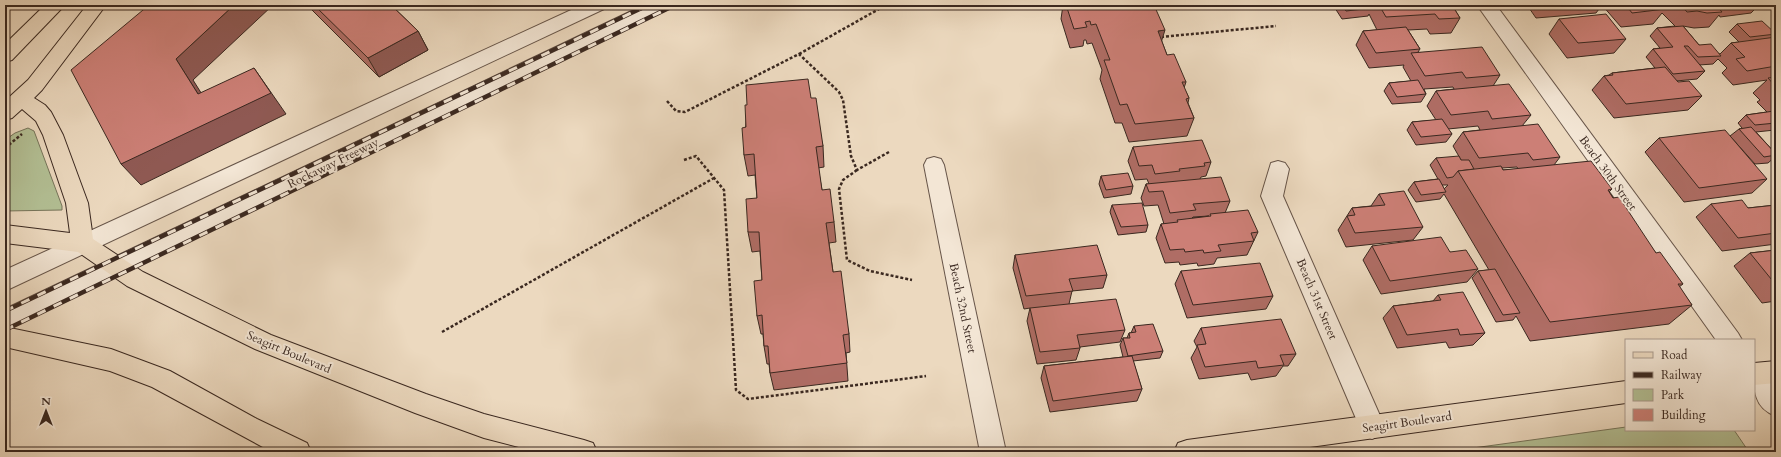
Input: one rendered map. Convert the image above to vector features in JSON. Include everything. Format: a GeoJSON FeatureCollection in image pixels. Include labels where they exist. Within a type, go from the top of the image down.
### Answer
{"type":"FeatureCollection","features":[{"type":"Feature","properties":{"kind":"main road"},"geometry":{"type":"LineString","coordinates":[[5,55],[56,5]]}},
{"type":"Feature","properties":{"kind":"main road"},"geometry":{"type":"LineString","coordinates":[[5,113],[21,99],[63,50],[97,5]]}},
{"type":"Feature","properties":{"kind":"main road"},"geometry":{"type":"LineString","coordinates":[[21,99],[38,110],[44,117],[53,135],[77,203],[83,244]]}},
{"type":"Feature","properties":{"kind":"main road","name":"Seagirt Boulevard"},"geometry":{"type":"LineString","coordinates":[[5,234],[83,244],[135,279],[263,342],[424,405],[484,426],[552,449],[584,452]]}},
{"type":"Feature","properties":{"kind":"main road"},"geometry":{"type":"LineString","coordinates":[[5,337],[111,360],[161,379],[248,427],[298,452]]}},
{"type":"Feature","properties":{"kind":"main road"},"geometry":{"type":"LineString","coordinates":[[1755,374],[1776,372]]}},
{"type":"Feature","properties":{"kind":"main road","name":"Seagirt Boulevard"},"geometry":{"type":"LineString","coordinates":[[1187,452],[1625,392]]}},
{"type":"Feature","properties":{"kind":"street"},"geometry":{"type":"LineString","coordinates":[[5,281],[598,5]]}},
{"type":"Feature","properties":{"kind":"street","name":"Rockaway Freeway"},"geometry":{"type":"LineString","coordinates":[[5,320],[660,5]]}},
{"type":"Feature","properties":{"kind":"street","name":"Beach 30th Street"},"geometry":{"type":"LineString","coordinates":[[1486,5],[1729,339]]}},
{"type":"Feature","properties":{"kind":"street","name":"Beach 32nd Street"},"geometry":{"type":"LineString","coordinates":[[934,165],[993,452]]}},
{"type":"Feature","properties":{"kind":"street","name":"Beach 31st Street"},"geometry":{"type":"LineString","coordinates":[[1278,169],[1272,196],[1372,427]]}},
{"type":"Feature","properties":{"kind":"street"},"geometry":{"type":"LineString","coordinates":[[1755,375],[1776,405]]}},
{"type":"Feature","properties":{"kind":"path"},"geometry":{"type":"LineString","coordinates":[[667,101],[674,110],[679,113],[685,112],[799,54],[886,5]]}},
{"type":"Feature","properties":{"kind":"path"},"geometry":{"type":"LineString","coordinates":[[1159,37],[1276,26]]}},
{"type":"Feature","properties":{"kind":"path"},"geometry":{"type":"LineString","coordinates":[[1161,30],[1164,36]]}},
{"type":"Feature","properties":{"kind":"path"},"geometry":{"type":"LineString","coordinates":[[799,54],[839,92],[843,100],[851,156],[857,170]]}},
{"type":"Feature","properties":{"kind":"path"},"geometry":{"type":"LineString","coordinates":[[5,148],[26,131]]}},
{"type":"Feature","properties":{"kind":"path"},"geometry":{"type":"LineString","coordinates":[[889,152],[857,170],[843,180],[839,189],[847,260],[870,271],[912,280]]}},
{"type":"Feature","properties":{"kind":"path"},"geometry":{"type":"LineString","coordinates":[[684,160],[696,156],[724,190],[736,390],[748,399],[926,376]]}},
{"type":"Feature","properties":{"kind":"path"},"geometry":{"type":"LineString","coordinates":[[442,332],[714,178]]}},
{"type":"Feature","properties":{"kind":"green space"},"geometry":{"type":"Polygon","coordinates":[[[28,128],[34,131],[62,206],[62,210],[5,211],[5,140],[15,133],[28,128]]]}},
{"type":"Feature","properties":{"kind":"green space"},"geometry":{"type":"Polygon","coordinates":[[[1625,427],[1625,431],[1735,431],[1749,452],[1444,452],[1625,427]]]}},
{"type":"Feature","properties":{"kind":"building"},"geometry":{"type":"Polygon","coordinates":[[[149,5],[234,5],[176,59],[198,94],[254,68],[271,93],[121,164],[71,70],[149,5]]]}},
{"type":"Feature","properties":{"kind":"building"},"geometry":{"type":"Polygon","coordinates":[[[314,5],[391,5],[418,31],[368,58],[314,5]]]}},
{"type":"Feature","properties":{"kind":"building"},"geometry":{"type":"Polygon","coordinates":[[[1066,5],[1154,5],[1165,30],[1158,31],[1167,55],[1174,54],[1186,82],[1182,82],[1189,98],[1186,99],[1194,118],[1135,124],[1127,104],[1120,105],[1104,60],[1110,60],[1096,24],[1091,25],[1090,21],[1085,22],[1087,27],[1074,29],[1066,5]]]}},
{"type":"Feature","properties":{"kind":"building"},"geometry":{"type":"Polygon","coordinates":[[[1342,5],[1371,5],[1372,8],[1346,11],[1342,5]]]}},
{"type":"Feature","properties":{"kind":"building"},"geometry":{"type":"Polygon","coordinates":[[[1379,5],[1452,5],[1460,18],[1439,19],[1435,14],[1386,17],[1379,5]]]}},
{"type":"Feature","properties":{"kind":"building"},"geometry":{"type":"Polygon","coordinates":[[[1626,5],[1661,5],[1665,9],[1632,13],[1626,5]]]}},
{"type":"Feature","properties":{"kind":"building"},"geometry":{"type":"Polygon","coordinates":[[[1681,5],[1716,5],[1722,12],[1687,12],[1681,5]]]}},
{"type":"Feature","properties":{"kind":"building"},"geometry":{"type":"Polygon","coordinates":[[[1606,14],[1626,39],[1578,43],[1559,19],[1606,14]]]}},
{"type":"Feature","properties":{"kind":"building"},"geometry":{"type":"Polygon","coordinates":[[[1762,21],[1776,34],[1750,37],[1737,24],[1762,21]]]}},
{"type":"Feature","properties":{"kind":"building"},"geometry":{"type":"Polygon","coordinates":[[[1683,26],[1699,45],[1711,44],[1721,56],[1698,57],[1688,46],[1684,46],[1705,71],[1673,74],[1653,49],[1673,47],[1657,28],[1683,26]]]}},
{"type":"Feature","properties":{"kind":"building"},"geometry":{"type":"Polygon","coordinates":[[[1406,27],[1420,49],[1376,53],[1363,31],[1406,27]]]}},
{"type":"Feature","properties":{"kind":"building"},"geometry":{"type":"Polygon","coordinates":[[[1776,37],[1776,66],[1747,71],[1736,59],[1745,57],[1731,43],[1776,37]]]}},
{"type":"Feature","properties":{"kind":"building"},"geometry":{"type":"Polygon","coordinates":[[[1482,47],[1500,75],[1466,78],[1462,72],[1425,76],[1411,53],[1482,47]]]}},
{"type":"Feature","properties":{"kind":"building"},"geometry":{"type":"Polygon","coordinates":[[[1665,67],[1678,82],[1689,81],[1702,96],[1626,104],[1604,76],[1613,75],[1612,73],[1665,67]]]}},
{"type":"Feature","properties":{"kind":"building"},"geometry":{"type":"Polygon","coordinates":[[[1776,77],[1776,87],[1768,78],[1776,77]]]}},
{"type":"Feature","properties":{"kind":"building"},"geometry":{"type":"Polygon","coordinates":[[[808,79],[811,98],[816,98],[823,146],[816,147],[822,190],[830,189],[834,222],[826,223],[833,272],[841,271],[849,334],[843,335],[847,363],[770,373],[768,346],[764,346],[762,315],[757,316],[754,281],[762,280],[759,232],[748,232],[746,199],[757,198],[754,154],[744,155],[742,128],[746,127],[746,85],[808,79]]]}},
{"type":"Feature","properties":{"kind":"building"},"geometry":{"type":"Polygon","coordinates":[[[1418,80],[1426,94],[1397,97],[1389,83],[1418,80]]]}},
{"type":"Feature","properties":{"kind":"building"},"geometry":{"type":"Polygon","coordinates":[[[1509,84],[1531,115],[1492,119],[1488,111],[1451,115],[1436,91],[1509,84]]]}},
{"type":"Feature","properties":{"kind":"building"},"geometry":{"type":"Polygon","coordinates":[[[1774,111],[1776,113],[1776,123],[1755,125],[1746,115],[1774,111]]]}},
{"type":"Feature","properties":{"kind":"building"},"geometry":{"type":"Polygon","coordinates":[[[1442,119],[1452,134],[1421,137],[1412,122],[1442,119]]]}},
{"type":"Feature","properties":{"kind":"building"},"geometry":{"type":"Polygon","coordinates":[[[1538,124],[1560,157],[1533,160],[1528,153],[1479,158],[1463,132],[1538,124]]]}},
{"type":"Feature","properties":{"kind":"building"},"geometry":{"type":"Polygon","coordinates":[[[1751,127],[1776,155],[1764,157],[1739,129],[1751,127]]]}},
{"type":"Feature","properties":{"kind":"building"},"geometry":{"type":"Polygon","coordinates":[[[1725,130],[1767,179],[1699,188],[1659,138],[1725,130]]]}},
{"type":"Feature","properties":{"kind":"building"},"geometry":{"type":"Polygon","coordinates":[[[1202,140],[1211,162],[1204,163],[1205,166],[1155,174],[1152,165],[1139,166],[1133,147],[1202,140]]]}},
{"type":"Feature","properties":{"kind":"building"},"geometry":{"type":"Polygon","coordinates":[[[1459,156],[1461,160],[1469,160],[1474,169],[1458,171],[1453,177],[1447,178],[1436,158],[1459,156]]]}},
{"type":"Feature","properties":{"kind":"building"},"geometry":{"type":"Polygon","coordinates":[[[1591,161],[1612,189],[1608,190],[1613,198],[1619,197],[1656,253],[1660,252],[1683,284],[1678,284],[1692,305],[1550,322],[1458,171],[1501,166],[1503,170],[1591,161]]]}},
{"type":"Feature","properties":{"kind":"building"},"geometry":{"type":"Polygon","coordinates":[[[1128,173],[1133,186],[1106,190],[1101,176],[1128,173]]]}},
{"type":"Feature","properties":{"kind":"building"},"geometry":{"type":"Polygon","coordinates":[[[1221,177],[1230,201],[1193,204],[1196,210],[1170,213],[1163,191],[1149,192],[1146,184],[1221,177]]]}},
{"type":"Feature","properties":{"kind":"building"},"geometry":{"type":"Polygon","coordinates":[[[1439,179],[1446,192],[1421,195],[1414,182],[1439,179]]]}},
{"type":"Feature","properties":{"kind":"building"},"geometry":{"type":"Polygon","coordinates":[[[1404,191],[1423,227],[1355,233],[1347,216],[1355,215],[1352,208],[1385,205],[1379,194],[1404,191]]]}},
{"type":"Feature","properties":{"kind":"building"},"geometry":{"type":"Polygon","coordinates":[[[1742,200],[1748,208],[1776,205],[1776,233],[1738,238],[1711,204],[1742,200]]]}},
{"type":"Feature","properties":{"kind":"building"},"geometry":{"type":"Polygon","coordinates":[[[1142,203],[1148,225],[1121,227],[1112,205],[1142,203]]]}},
{"type":"Feature","properties":{"kind":"building"},"geometry":{"type":"Polygon","coordinates":[[[1248,210],[1258,232],[1251,233],[1254,241],[1218,245],[1221,251],[1204,253],[1203,250],[1185,252],[1184,249],[1170,250],[1161,224],[1178,222],[1177,220],[1211,216],[1210,214],[1248,210]]]}},
{"type":"Feature","properties":{"kind":"building"},"geometry":{"type":"Polygon","coordinates":[[[1441,237],[1450,252],[1466,250],[1478,269],[1390,281],[1372,246],[1441,237]]]}},
{"type":"Feature","properties":{"kind":"building"},"geometry":{"type":"Polygon","coordinates":[[[1097,245],[1107,275],[1069,279],[1073,291],[1026,296],[1015,255],[1097,245]]]}},
{"type":"Feature","properties":{"kind":"building"},"geometry":{"type":"Polygon","coordinates":[[[1776,250],[1776,285],[1750,253],[1776,250]]]}},
{"type":"Feature","properties":{"kind":"building"},"geometry":{"type":"Polygon","coordinates":[[[1260,263],[1273,296],[1193,305],[1181,271],[1260,263]]]}},
{"type":"Feature","properties":{"kind":"building"},"geometry":{"type":"Polygon","coordinates":[[[1495,269],[1520,313],[1503,315],[1478,271],[1495,269]]]}},
{"type":"Feature","properties":{"kind":"building"},"geometry":{"type":"Polygon","coordinates":[[[1463,292],[1485,333],[1460,335],[1458,329],[1407,335],[1393,306],[1441,300],[1438,295],[1463,292]]]}},
{"type":"Feature","properties":{"kind":"building"},"geometry":{"type":"Polygon","coordinates":[[[1116,299],[1125,330],[1077,335],[1080,348],[1040,352],[1030,308],[1116,299]]]}},
{"type":"Feature","properties":{"kind":"building"},"geometry":{"type":"Polygon","coordinates":[[[1281,319],[1296,354],[1280,355],[1284,365],[1258,368],[1256,361],[1205,367],[1197,345],[1206,344],[1201,328],[1281,319]]]}},
{"type":"Feature","properties":{"kind":"building"},"geometry":{"type":"Polygon","coordinates":[[[1153,324],[1163,351],[1128,356],[1123,338],[1130,338],[1129,333],[1136,332],[1134,326],[1153,324]]]}},
{"type":"Feature","properties":{"kind":"building"},"geometry":{"type":"Polygon","coordinates":[[[1132,356],[1142,389],[1053,401],[1044,366],[1132,356]]]}},
{"type":"Feature","properties":{"kind":"railway"},"geometry":{"type":"LineString","coordinates":[[5,311],[648,5]]}},
{"type":"Feature","properties":{"kind":"railway"},"geometry":{"type":"LineString","coordinates":[[5,330],[675,5]]}}]}
